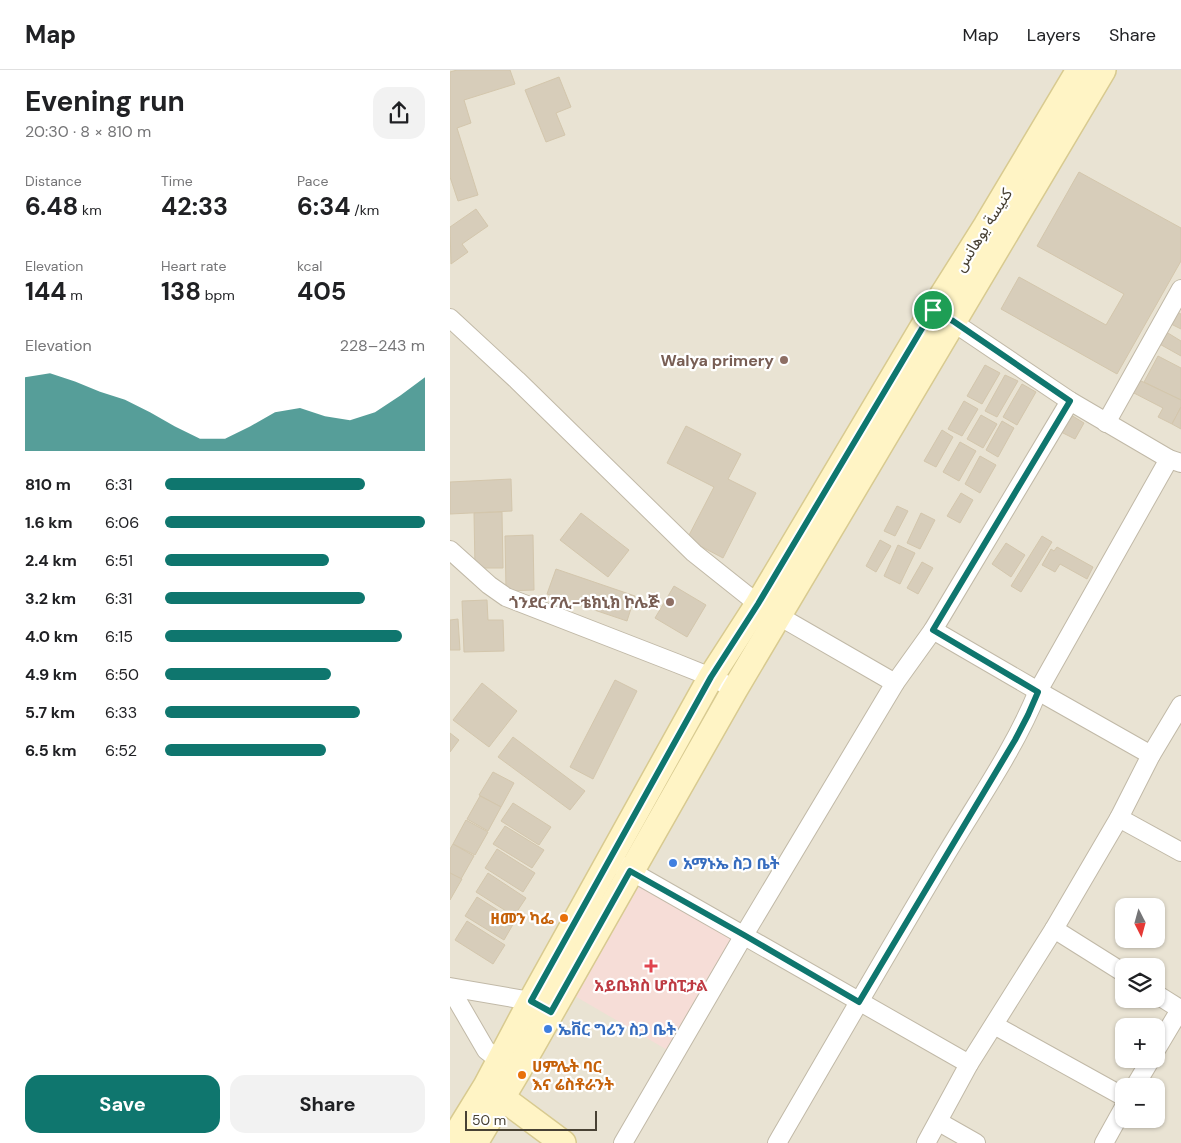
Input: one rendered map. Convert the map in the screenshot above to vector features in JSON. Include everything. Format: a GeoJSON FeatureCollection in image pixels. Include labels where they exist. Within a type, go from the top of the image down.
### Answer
{"type":"FeatureCollection","features":[{"type":"Feature","properties":{"kind":"street"},"geometry":{"type":"LineString","coordinates":[[1059,124],[1080,70]]}},
{"type":"Feature","properties":{"kind":"street"},"geometry":{"type":"LineString","coordinates":[[620,865],[686,777],[734,689],[768,609],[1059,124],[1103,70]]}},
{"type":"Feature","properties":{"kind":"street"},"geometry":{"type":"LineString","coordinates":[[1106,423],[1181,289]]}},
{"type":"Feature","properties":{"kind":"street"},"geometry":{"type":"LineString","coordinates":[[777,1143],[1015,740],[1038,692],[1175,461],[1070,401],[943,315]]}},
{"type":"Feature","properties":{"kind":"street"},"geometry":{"type":"LineString","coordinates":[[450,318],[517,380],[694,553],[768,609],[895,684]]}},
{"type":"Feature","properties":{"kind":"street"},"geometry":{"type":"LineString","coordinates":[[623,1143],[744,935],[895,684],[933,630],[1070,401]]}},
{"type":"Feature","properties":{"kind":"street"},"geometry":{"type":"LineString","coordinates":[[450,550],[489,585],[506,597],[711,677],[734,689]]}},
{"type":"Feature","properties":{"kind":"street"},"geometry":{"type":"LineString","coordinates":[[451,1143],[494,1091],[509,1065],[620,865],[663,765],[711,677],[768,609]]}},
{"type":"Feature","properties":{"kind":"street"},"geometry":{"type":"LineString","coordinates":[[933,630],[1038,692],[1151,755]]}},
{"type":"Feature","properties":{"kind":"street"},"geometry":{"type":"LineString","coordinates":[[926,1143],[969,1064],[1054,929],[1120,818],[1151,755],[1181,705]]}},
{"type":"Feature","properties":{"kind":"street"},"geometry":{"type":"LineString","coordinates":[[663,765],[686,777]]}},
{"type":"Feature","properties":{"kind":"street"},"geometry":{"type":"LineString","coordinates":[[1120,818],[1181,852]]}},
{"type":"Feature","properties":{"kind":"street"},"geometry":{"type":"LineString","coordinates":[[620,865],[969,1064]]}},
{"type":"Feature","properties":{"kind":"street"},"geometry":{"type":"LineString","coordinates":[[1054,929],[1115,967]]}},
{"type":"Feature","properties":{"kind":"street"},"geometry":{"type":"LineString","coordinates":[[450,988],[541,1006]]}},
{"type":"Feature","properties":{"kind":"street"},"geometry":{"type":"LineString","coordinates":[[450,988],[486,1050],[509,1065]]}},
{"type":"Feature","properties":{"kind":"street"},"geometry":{"type":"LineString","coordinates":[[1165,999],[1181,1008],[1165,1035]]}},
{"type":"Feature","properties":{"kind":"street"},"geometry":{"type":"LineString","coordinates":[[994,1025],[1115,1092]]}},
{"type":"Feature","properties":{"kind":"street"},"geometry":{"type":"LineString","coordinates":[[475,1143],[494,1091]]}},
{"type":"Feature","properties":{"kind":"street"},"geometry":{"type":"LineString","coordinates":[[494,1091],[563,1143]]}},
{"type":"Feature","properties":{"kind":"street"},"geometry":{"type":"LineString","coordinates":[[939,1122],[976,1143]]}},
{"type":"Feature","properties":{"kind":"street"},"geometry":{"type":"LineString","coordinates":[[1104,1143],[1115,1123]]}},
{"type":"Feature","properties":{"kind":"shaded area"},"geometry":{"type":"Polygon","coordinates":[[[450,70],[1181,70],[1181,1143],[450,1143],[450,70]]]}},
{"type":"Feature","properties":{"kind":"shaded area","name":"አይቤክስ ሆስፒታል"},"geometry":{"type":"Polygon","coordinates":[[[633,882],[734,941],[669,1051],[568,992],[633,882]]]}},
{"type":"Feature","properties":{"kind":"building"},"geometry":{"type":"Polygon","coordinates":[[[457,70],[510,70],[515,84],[464,100],[471,123],[457,128],[478,195],[458,201],[450,177],[450,72],[457,70]]]}},
{"type":"Feature","properties":{"kind":"building"},"geometry":{"type":"Polygon","coordinates":[[[559,77],[571,107],[556,113],[565,135],[546,142],[525,90],[559,77]]]}},
{"type":"Feature","properties":{"kind":"building"},"geometry":{"type":"Polygon","coordinates":[[[1079,172],[1181,228],[1181,261],[1117,374],[1001,309],[1019,277],[1106,325],[1124,294],[1037,246],[1079,172]]]}},
{"type":"Feature","properties":{"kind":"building"},"geometry":{"type":"Polygon","coordinates":[[[476,209],[488,226],[462,244],[468,252],[451,264],[450,227],[476,209]]]}},
{"type":"Feature","properties":{"kind":"building"},"geometry":{"type":"Polygon","coordinates":[[[1175,311],[1181,314],[1181,329],[1169,323],[1175,311]]]}},
{"type":"Feature","properties":{"kind":"building"},"geometry":{"type":"Polygon","coordinates":[[[1163,330],[1181,341],[1181,356],[1156,342],[1163,330]]]}},
{"type":"Feature","properties":{"kind":"building"},"geometry":{"type":"Polygon","coordinates":[[[1158,356],[1181,368],[1181,400],[1144,382],[1158,356]]]}},
{"type":"Feature","properties":{"kind":"building"},"geometry":{"type":"Polygon","coordinates":[[[985,365],[1000,373],[982,404],[967,396],[985,365]]]}},
{"type":"Feature","properties":{"kind":"building"},"geometry":{"type":"Polygon","coordinates":[[[1005,375],[1018,381],[997,417],[985,411],[1005,375]]]}},
{"type":"Feature","properties":{"kind":"building"},"geometry":{"type":"Polygon","coordinates":[[[1139,380],[1181,400],[1181,407],[1172,424],[1158,417],[1163,408],[1132,392],[1139,380]]]}},
{"type":"Feature","properties":{"kind":"building"},"geometry":{"type":"Polygon","coordinates":[[[1022,384],[1036,392],[1017,425],[1003,417],[1022,384]]]}},
{"type":"Feature","properties":{"kind":"building"},"geometry":{"type":"Polygon","coordinates":[[[964,401],[978,409],[962,436],[948,429],[964,401]]]}},
{"type":"Feature","properties":{"kind":"building"},"geometry":{"type":"Polygon","coordinates":[[[1181,407],[1181,429],[1172,424],[1181,407]]]}},
{"type":"Feature","properties":{"kind":"building"},"geometry":{"type":"Polygon","coordinates":[[[981,415],[997,424],[983,448],[967,439],[981,415]]]}},
{"type":"Feature","properties":{"kind":"building"},"geometry":{"type":"Polygon","coordinates":[[[1071,415],[1084,423],[1075,439],[1061,432],[1071,415]]]}},
{"type":"Feature","properties":{"kind":"building"},"geometry":{"type":"Polygon","coordinates":[[[1002,421],[1014,428],[998,457],[986,450],[1002,421]]]}},
{"type":"Feature","properties":{"kind":"building"},"geometry":{"type":"Polygon","coordinates":[[[686,426],[741,454],[728,479],[756,493],[723,558],[687,539],[714,487],[667,463],[686,426]]]}},
{"type":"Feature","properties":{"kind":"building"},"geometry":{"type":"Polygon","coordinates":[[[942,430],[953,437],[936,467],[924,461],[942,430]]]}},
{"type":"Feature","properties":{"kind":"building"},"geometry":{"type":"Polygon","coordinates":[[[960,442],[976,451],[959,481],[943,472],[960,442]]]}},
{"type":"Feature","properties":{"kind":"building"},"geometry":{"type":"Polygon","coordinates":[[[980,456],[996,465],[980,493],[965,484],[980,456]]]}},
{"type":"Feature","properties":{"kind":"building"},"geometry":{"type":"Polygon","coordinates":[[[511,479],[512,511],[450,514],[450,482],[511,479]]]}},
{"type":"Feature","properties":{"kind":"building"},"geometry":{"type":"Polygon","coordinates":[[[961,493],[973,500],[960,523],[947,516],[961,493]]]}},
{"type":"Feature","properties":{"kind":"building"},"geometry":{"type":"Polygon","coordinates":[[[897,506],[908,511],[895,536],[884,531],[897,506]]]}},
{"type":"Feature","properties":{"kind":"building"},"geometry":{"type":"Polygon","coordinates":[[[502,512],[503,568],[475,568],[474,513],[502,512]]]}},
{"type":"Feature","properties":{"kind":"building"},"geometry":{"type":"Polygon","coordinates":[[[581,513],[629,550],[608,577],[560,540],[581,513]]]}},
{"type":"Feature","properties":{"kind":"building"},"geometry":{"type":"Polygon","coordinates":[[[921,513],[935,520],[920,549],[907,543],[921,513]]]}},
{"type":"Feature","properties":{"kind":"building"},"geometry":{"type":"Polygon","coordinates":[[[533,535],[534,590],[506,591],[505,536],[533,535]]]}},
{"type":"Feature","properties":{"kind":"building"},"geometry":{"type":"Polygon","coordinates":[[[1042,536],[1052,542],[1021,592],[1011,586],[1042,536]]]}},
{"type":"Feature","properties":{"kind":"building"},"geometry":{"type":"Polygon","coordinates":[[[880,540],[891,546],[876,572],[866,566],[880,540]]]}},
{"type":"Feature","properties":{"kind":"building"},"geometry":{"type":"Polygon","coordinates":[[[1006,543],[1025,555],[1011,577],[992,564],[1006,543]]]}},
{"type":"Feature","properties":{"kind":"building"},"geometry":{"type":"Polygon","coordinates":[[[898,545],[915,553],[900,584],[884,576],[898,545]]]}},
{"type":"Feature","properties":{"kind":"building"},"geometry":{"type":"Polygon","coordinates":[[[1057,547],[1093,567],[1087,579],[1060,564],[1055,572],[1042,565],[1051,549],[1054,551],[1057,547]]]}},
{"type":"Feature","properties":{"kind":"building"},"geometry":{"type":"Polygon","coordinates":[[[922,562],[933,568],[918,594],[907,588],[922,562]]]}},
{"type":"Feature","properties":{"kind":"building"},"geometry":{"type":"Polygon","coordinates":[[[556,569],[635,596],[627,621],[547,594],[556,569]]]}},
{"type":"Feature","properties":{"kind":"building"},"geometry":{"type":"Polygon","coordinates":[[[674,586],[706,605],[687,637],[655,618],[674,586]]]}},
{"type":"Feature","properties":{"kind":"building"},"geometry":{"type":"Polygon","coordinates":[[[487,600],[488,620],[503,620],[504,651],[464,652],[462,601],[487,600]]]}},
{"type":"Feature","properties":{"kind":"building"},"geometry":{"type":"Polygon","coordinates":[[[458,619],[460,650],[450,650],[450,620],[458,619]]]}},
{"type":"Feature","properties":{"kind":"building"},"geometry":{"type":"Polygon","coordinates":[[[615,680],[637,691],[593,779],[570,767],[615,680]]]}},
{"type":"Feature","properties":{"kind":"building"},"geometry":{"type":"Polygon","coordinates":[[[482,683],[517,711],[489,747],[453,720],[482,683]]]}},
{"type":"Feature","properties":{"kind":"building"},"geometry":{"type":"Polygon","coordinates":[[[450,733],[459,740],[450,752],[450,733]]]}},
{"type":"Feature","properties":{"kind":"building"},"geometry":{"type":"Polygon","coordinates":[[[513,737],[585,791],[570,810],[498,757],[513,737]]]}},
{"type":"Feature","properties":{"kind":"building"},"geometry":{"type":"Polygon","coordinates":[[[493,772],[514,783],[501,807],[479,795],[493,772]]]}},
{"type":"Feature","properties":{"kind":"building"},"geometry":{"type":"Polygon","coordinates":[[[480,796],[501,807],[488,831],[467,819],[480,796]]]}},
{"type":"Feature","properties":{"kind":"building"},"geometry":{"type":"Polygon","coordinates":[[[513,803],[551,827],[539,845],[501,821],[513,803]]]}},
{"type":"Feature","properties":{"kind":"building"},"geometry":{"type":"Polygon","coordinates":[[[466,820],[488,832],[475,855],[453,844],[466,820]]]}},
{"type":"Feature","properties":{"kind":"building"},"geometry":{"type":"Polygon","coordinates":[[[505,826],[544,850],[532,868],[493,844],[505,826]]]}},
{"type":"Feature","properties":{"kind":"building"},"geometry":{"type":"Polygon","coordinates":[[[453,844],[474,856],[461,879],[450,873],[450,849],[453,844]]]}},
{"type":"Feature","properties":{"kind":"building"},"geometry":{"type":"Polygon","coordinates":[[[497,849],[535,873],[523,892],[485,868],[497,849]]]}},
{"type":"Feature","properties":{"kind":"building"},"geometry":{"type":"Polygon","coordinates":[[[450,873],[462,879],[450,900],[450,873]]]}},
{"type":"Feature","properties":{"kind":"building"},"geometry":{"type":"Polygon","coordinates":[[[488,873],[526,898],[514,916],[476,892],[488,873]]]}},
{"type":"Feature","properties":{"kind":"building"},"geometry":{"type":"Polygon","coordinates":[[[477,897],[515,921],[504,940],[465,916],[477,897]]]}},
{"type":"Feature","properties":{"kind":"building"},"geometry":{"type":"Polygon","coordinates":[[[467,921],[505,945],[493,964],[455,940],[467,921]]]}},
{"type":"Feature","properties":{"kind":"place","name":"Walya primery"},"geometry":{"type":"Point","coordinates":[784,360]}},
{"type":"Feature","properties":{"kind":"place","name":"ጎንደር ፖሊ-ቴክኒክ ኮሌጅ"},"geometry":{"type":"Point","coordinates":[670,602]}},
{"type":"Feature","properties":{"kind":"place","name":"አማኑኤ ስጋ ቤት"},"geometry":{"type":"Point","coordinates":[673,863]}},
{"type":"Feature","properties":{"kind":"place","name":"ዘመን ካፌ"},"geometry":{"type":"Point","coordinates":[564,918]}},
{"type":"Feature","properties":{"kind":"place","name":"አይቤክስ ሆስፒታል"},"geometry":{"type":"Point","coordinates":[651,966]}},
{"type":"Feature","properties":{"kind":"place","name":"ኤቨር ግሪን ስጋ ቤት"},"geometry":{"type":"Point","coordinates":[548,1029]}},
{"type":"Feature","properties":{"kind":"place","name":"ሀምሌት ባር እና ሬስቶራንት"},"geometry":{"type":"Point","coordinates":[522,1075]}},
{"type":"Feature","properties":{"kind":"route"},"geometry":{"type":"LineString","coordinates":[[933,310],[953,321],[1070,401],[933,630],[1038,692],[1015,740],[859,1002],[630,871],[551,1012],[531,1001],[711,677],[758,604],[933,310]]}}]}
